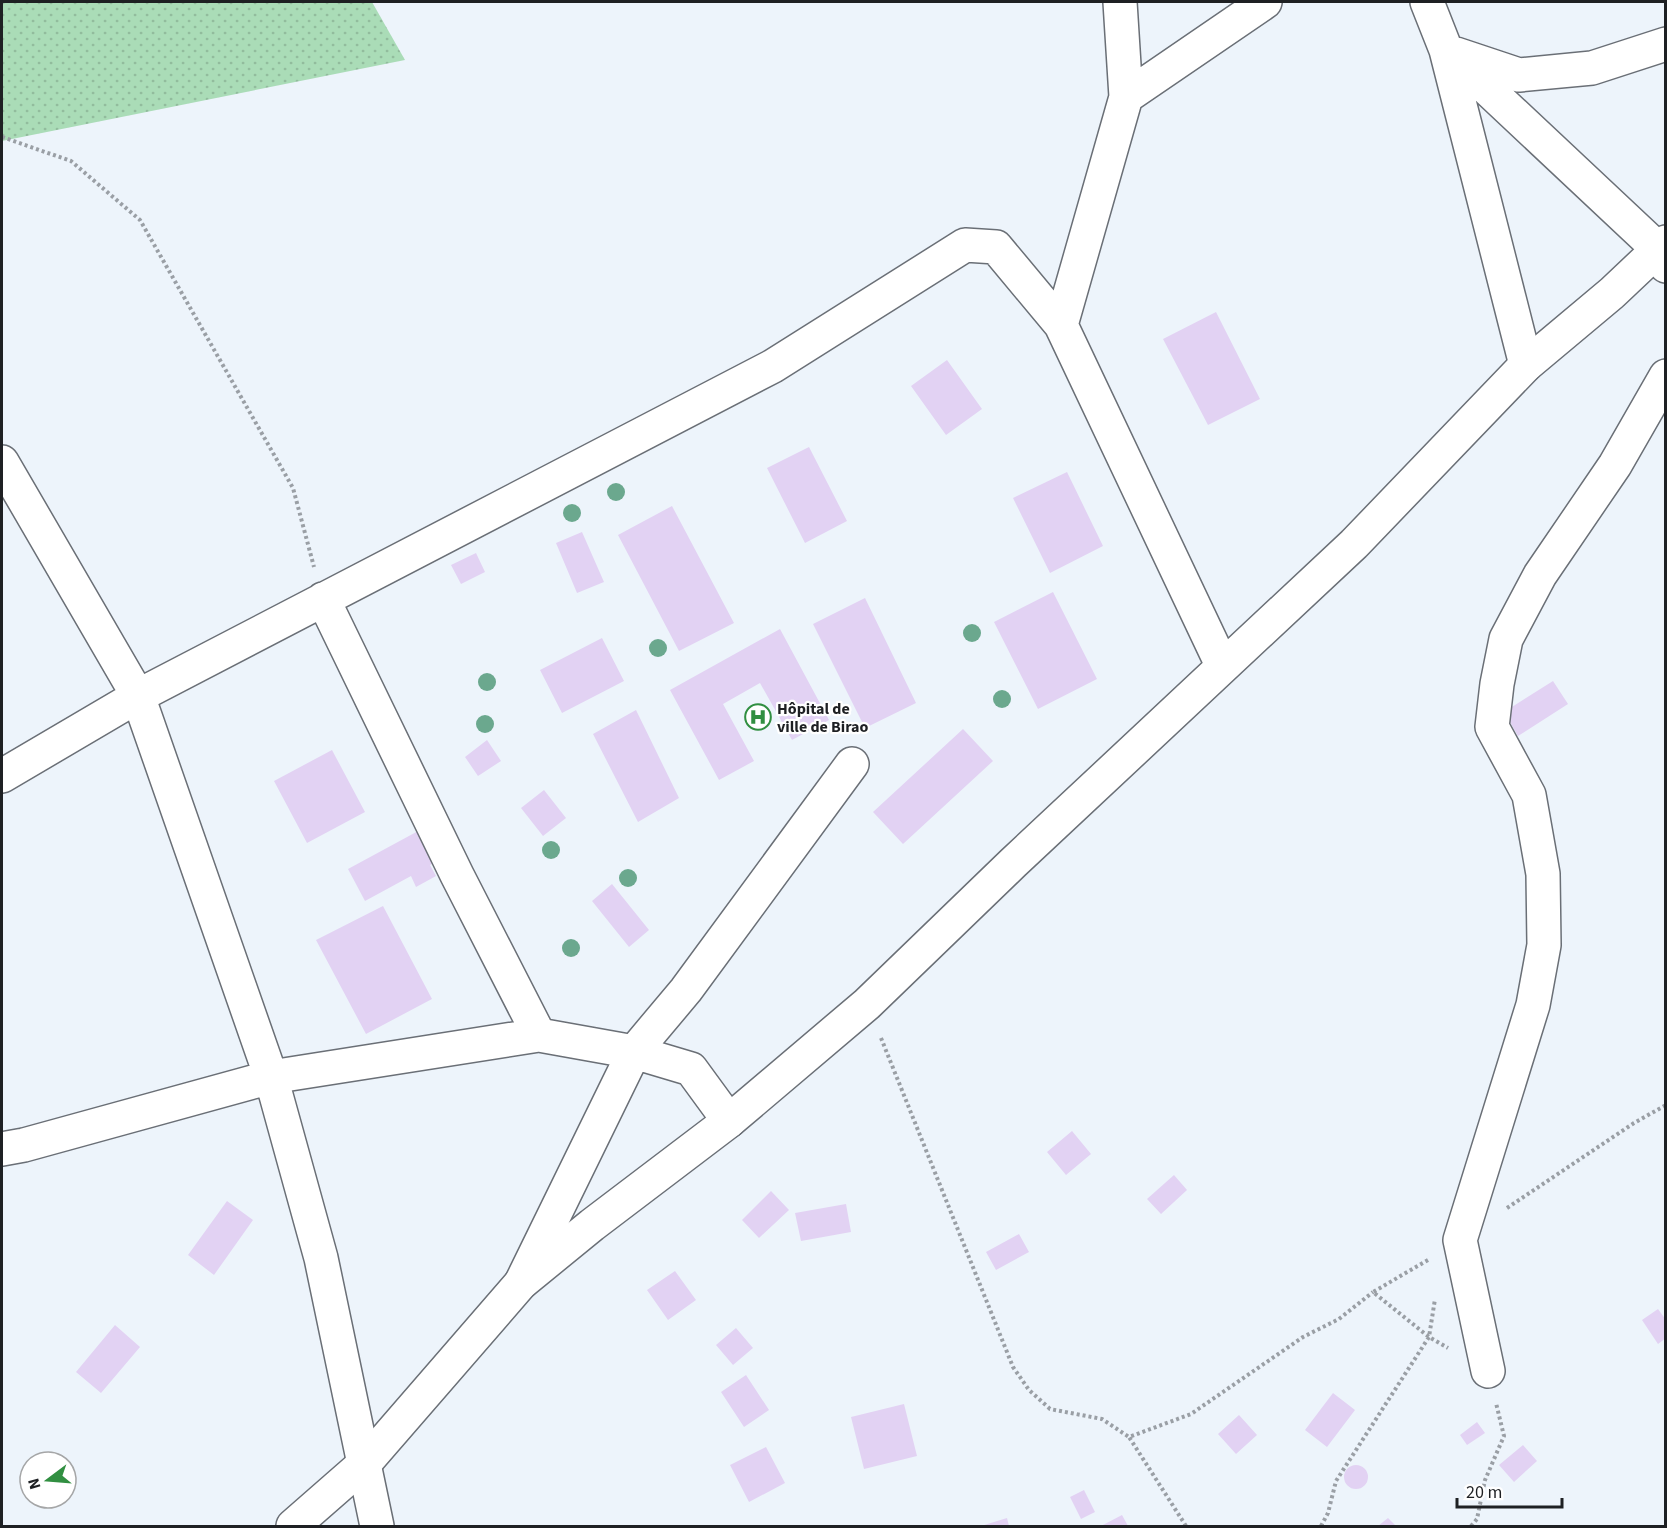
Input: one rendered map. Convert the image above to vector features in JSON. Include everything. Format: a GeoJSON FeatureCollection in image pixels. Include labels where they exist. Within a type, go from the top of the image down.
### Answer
{"type":"FeatureCollection","features":[{"type":"Feature","properties":{"kind":"street"},"geometry":{"type":"LineString","coordinates":[[1061,325],[1126,97],[1120,2]]}},
{"type":"Feature","properties":{"kind":"street"},"geometry":{"type":"LineString","coordinates":[[1126,97],[1265,2]]}},
{"type":"Feature","properties":{"kind":"street"},"geometry":{"type":"LineString","coordinates":[[1427,2],[1446,50],[1526,365]]}},
{"type":"Feature","properties":{"kind":"street"},"geometry":{"type":"LineString","coordinates":[[1446,50],[1519,75],[1592,68],[1665,44]]}},
{"type":"Feature","properties":{"kind":"street"},"geometry":{"type":"LineString","coordinates":[[293,1527],[365,1463],[521,1284],[592,1225],[729,1121],[867,1004],[1222,665],[1354,544],[1526,365],[1663,252],[1446,50]]}},
{"type":"Feature","properties":{"kind":"street"},"geometry":{"type":"LineString","coordinates":[[2,776],[138,696],[773,366],[965,245],[996,247],[1061,325],[1222,665]]}},
{"type":"Feature","properties":{"kind":"street"},"geometry":{"type":"LineString","coordinates":[[1488,1371],[1460,1240],[1533,1005],[1544,945],[1543,874],[1529,795],[1492,727],[1497,684],[1506,639],[1540,574],[1614,465],[1665,376]]}},
{"type":"Feature","properties":{"kind":"street"},"geometry":{"type":"LineString","coordinates":[[2,462],[138,696],[271,1077],[321,1258],[377,1527]]}},
{"type":"Feature","properties":{"kind":"street"},"geometry":{"type":"LineString","coordinates":[[323,599],[457,875],[539,1035]]}},
{"type":"Feature","properties":{"kind":"street"},"geometry":{"type":"LineString","coordinates":[[521,1284],[634,1052],[686,990],[852,764]]}},
{"type":"Feature","properties":{"kind":"street"},"geometry":{"type":"LineString","coordinates":[[2,1149],[24,1145],[271,1077],[539,1035],[634,1052],[691,1069],[729,1121]]}},
{"type":"Feature","properties":{"kind":"path"},"geometry":{"type":"LineString","coordinates":[[2,136],[70,161],[140,220],[293,488],[323,599]]}},
{"type":"Feature","properties":{"kind":"path"},"geometry":{"type":"LineString","coordinates":[[867,1004],[1013,1367],[1029,1390],[1050,1409],[1102,1419],[1129,1437],[1186,1527]]}},
{"type":"Feature","properties":{"kind":"path"},"geometry":{"type":"LineString","coordinates":[[1502,1211],[1634,1123],[1665,1105]]}},
{"type":"Feature","properties":{"kind":"path"},"geometry":{"type":"LineString","coordinates":[[1129,1437],[1191,1414],[1303,1337],[1340,1319],[1373,1292]]}},
{"type":"Feature","properties":{"kind":"path"},"geometry":{"type":"LineString","coordinates":[[1321,1527],[1328,1514],[1336,1481],[1428,1337],[1436,1294]]}},
{"type":"Feature","properties":{"kind":"green space"},"geometry":{"type":"Polygon","coordinates":[[[2,2],[372,2],[405,60],[2,141],[2,2]]]}},
{"type":"Feature","properties":{"kind":"building"},"geometry":{"type":"Polygon","coordinates":[[[1216,312],[1260,399],[1208,425],[1163,339],[1216,312]]]}},
{"type":"Feature","properties":{"kind":"building"},"geometry":{"type":"Polygon","coordinates":[[[947,360],[982,409],[946,435],[911,386],[947,360]]]}},
{"type":"Feature","properties":{"kind":"building"},"geometry":{"type":"Polygon","coordinates":[[[809,447],[847,521],[805,543],[767,468],[809,447]]]}},
{"type":"Feature","properties":{"kind":"building"},"geometry":{"type":"Polygon","coordinates":[[[1067,472],[1103,546],[1050,573],[1013,498],[1067,472]]]}},
{"type":"Feature","properties":{"kind":"building"},"geometry":{"type":"Polygon","coordinates":[[[672,506],[734,623],[679,651],[618,535],[672,506]]]}},
{"type":"Feature","properties":{"kind":"building"},"geometry":{"type":"Polygon","coordinates":[[[582,532],[604,582],[577,593],[556,543],[582,532]]]}},
{"type":"Feature","properties":{"kind":"building"},"geometry":{"type":"Polygon","coordinates":[[[476,553],[485,572],[461,584],[451,565],[476,553]]]}},
{"type":"Feature","properties":{"kind":"building"},"geometry":{"type":"Polygon","coordinates":[[[1053,592],[1097,679],[1038,709],[994,622],[1053,592]]]}},
{"type":"Feature","properties":{"kind":"building"},"geometry":{"type":"Polygon","coordinates":[[[865,598],[916,703],[865,728],[813,624],[865,598]]]}},
{"type":"Feature","properties":{"kind":"building"},"geometry":{"type":"Polygon","coordinates":[[[780,629],[829,720],[792,740],[760,683],[723,704],[754,761],[719,780],[670,690],[780,629]]]}},
{"type":"Feature","properties":{"kind":"building"},"geometry":{"type":"Polygon","coordinates":[[[602,638],[624,681],[562,713],[540,670],[602,638]]]}},
{"type":"Feature","properties":{"kind":"building"},"geometry":{"type":"Polygon","coordinates":[[[1553,681],[1568,704],[1518,736],[1504,712],[1553,681]]]}},
{"type":"Feature","properties":{"kind":"building"},"geometry":{"type":"Polygon","coordinates":[[[636,710],[679,798],[638,822],[593,734],[636,710]]]}},
{"type":"Feature","properties":{"kind":"building"},"geometry":{"type":"Polygon","coordinates":[[[963,729],[993,761],[903,844],[873,812],[963,729]]]}},
{"type":"Feature","properties":{"kind":"building"},"geometry":{"type":"Polygon","coordinates":[[[487,740],[501,761],[478,776],[465,757],[487,740]]]}},
{"type":"Feature","properties":{"kind":"building"},"geometry":{"type":"Polygon","coordinates":[[[332,750],[365,812],[307,843],[274,781],[332,750]]]}},
{"type":"Feature","properties":{"kind":"building"},"geometry":{"type":"Polygon","coordinates":[[[544,790],[566,818],[543,836],[521,808],[544,790]]]}},
{"type":"Feature","properties":{"kind":"building"},"geometry":{"type":"Polygon","coordinates":[[[420,830],[437,861],[430,865],[436,876],[416,887],[411,876],[365,901],[348,869],[420,830]]]}},
{"type":"Feature","properties":{"kind":"building"},"geometry":{"type":"Polygon","coordinates":[[[612,884],[649,930],[629,947],[592,901],[612,884]]]}},
{"type":"Feature","properties":{"kind":"building"},"geometry":{"type":"Polygon","coordinates":[[[383,906],[432,999],[366,1034],[316,940],[383,906]]]}},
{"type":"Feature","properties":{"kind":"building"},"geometry":{"type":"Polygon","coordinates":[[[1072,1131],[1091,1154],[1066,1175],[1047,1152],[1072,1131]]]}},
{"type":"Feature","properties":{"kind":"building"},"geometry":{"type":"Polygon","coordinates":[[[1174,1175],[1187,1190],[1161,1214],[1147,1199],[1174,1175]]]}},
{"type":"Feature","properties":{"kind":"building"},"geometry":{"type":"Polygon","coordinates":[[[771,1191],[789,1210],[759,1238],[742,1220],[771,1191]]]}},
{"type":"Feature","properties":{"kind":"building"},"geometry":{"type":"Polygon","coordinates":[[[227,1201],[253,1220],[214,1275],[188,1255],[227,1201]]]}},
{"type":"Feature","properties":{"kind":"building"},"geometry":{"type":"Polygon","coordinates":[[[846,1204],[851,1232],[801,1241],[795,1213],[846,1204]]]}},
{"type":"Feature","properties":{"kind":"building"},"geometry":{"type":"Polygon","coordinates":[[[1019,1234],[1029,1252],[996,1270],[986,1252],[1019,1234]]]}},
{"type":"Feature","properties":{"kind":"building"},"geometry":{"type":"Polygon","coordinates":[[[675,1271],[696,1300],[668,1320],[647,1290],[675,1271]]]}},
{"type":"Feature","properties":{"kind":"building"},"geometry":{"type":"Polygon","coordinates":[[[1658,1309],[1666,1320],[1666,1338],[1658,1344],[1642,1320],[1658,1309]]]}},
{"type":"Feature","properties":{"kind":"building"},"geometry":{"type":"Polygon","coordinates":[[[115,1325],[140,1347],[101,1393],[76,1372],[115,1325]]]}},
{"type":"Feature","properties":{"kind":"building"},"geometry":{"type":"Polygon","coordinates":[[[736,1328],[753,1348],[733,1365],[716,1345],[736,1328]]]}},
{"type":"Feature","properties":{"kind":"building"},"geometry":{"type":"Polygon","coordinates":[[[746,1375],[769,1410],[744,1427],[721,1392],[746,1375]]]}},
{"type":"Feature","properties":{"kind":"building"},"geometry":{"type":"Polygon","coordinates":[[[1333,1393],[1355,1410],[1327,1447],[1305,1430],[1333,1393]]]}},
{"type":"Feature","properties":{"kind":"building"},"geometry":{"type":"Polygon","coordinates":[[[904,1404],[917,1456],[864,1469],[851,1417],[904,1404]]]}},
{"type":"Feature","properties":{"kind":"building"},"geometry":{"type":"Polygon","coordinates":[[[1239,1415],[1257,1435],[1236,1454],[1218,1434],[1239,1415]]]}},
{"type":"Feature","properties":{"kind":"building"},"geometry":{"type":"Polygon","coordinates":[[[1477,1422],[1485,1433],[1467,1445],[1460,1435],[1477,1422]]]}},
{"type":"Feature","properties":{"kind":"building"},"geometry":{"type":"Polygon","coordinates":[[[1523,1445],[1537,1461],[1514,1482],[1499,1465],[1523,1445]]]}},
{"type":"Feature","properties":{"kind":"building"},"geometry":{"type":"Polygon","coordinates":[[[766,1447],[785,1483],[749,1502],[730,1465],[766,1447]]]}},
{"type":"Feature","properties":{"kind":"building"},"geometry":{"type":"Polygon","coordinates":[[[1356,1465],[1361,1466],[1367,1472],[1367,1482],[1361,1488],[1356,1489],[1351,1488],[1345,1482],[1344,1477],[1345,1472],[1351,1466],[1356,1465]]]}},
{"type":"Feature","properties":{"kind":"building"},"geometry":{"type":"Polygon","coordinates":[[[1084,1490],[1095,1512],[1081,1519],[1070,1497],[1084,1490]]]}},
{"type":"Feature","properties":{"kind":"building"},"geometry":{"type":"Polygon","coordinates":[[[1122,1515],[1128,1526],[1101,1526],[1122,1515]]]}},
{"type":"Feature","properties":{"kind":"building"},"geometry":{"type":"Polygon","coordinates":[[[1007,1518],[1009,1526],[981,1526],[1007,1518]]]}},
{"type":"Feature","properties":{"kind":"building"},"geometry":{"type":"Polygon","coordinates":[[[1388,1518],[1396,1526],[1378,1526],[1388,1518]]]}},
{"type":"Feature","properties":{"kind":"place","name":"Hôpital de ville de Birao"},"geometry":{"type":"Point","coordinates":[758,717]}}]}
